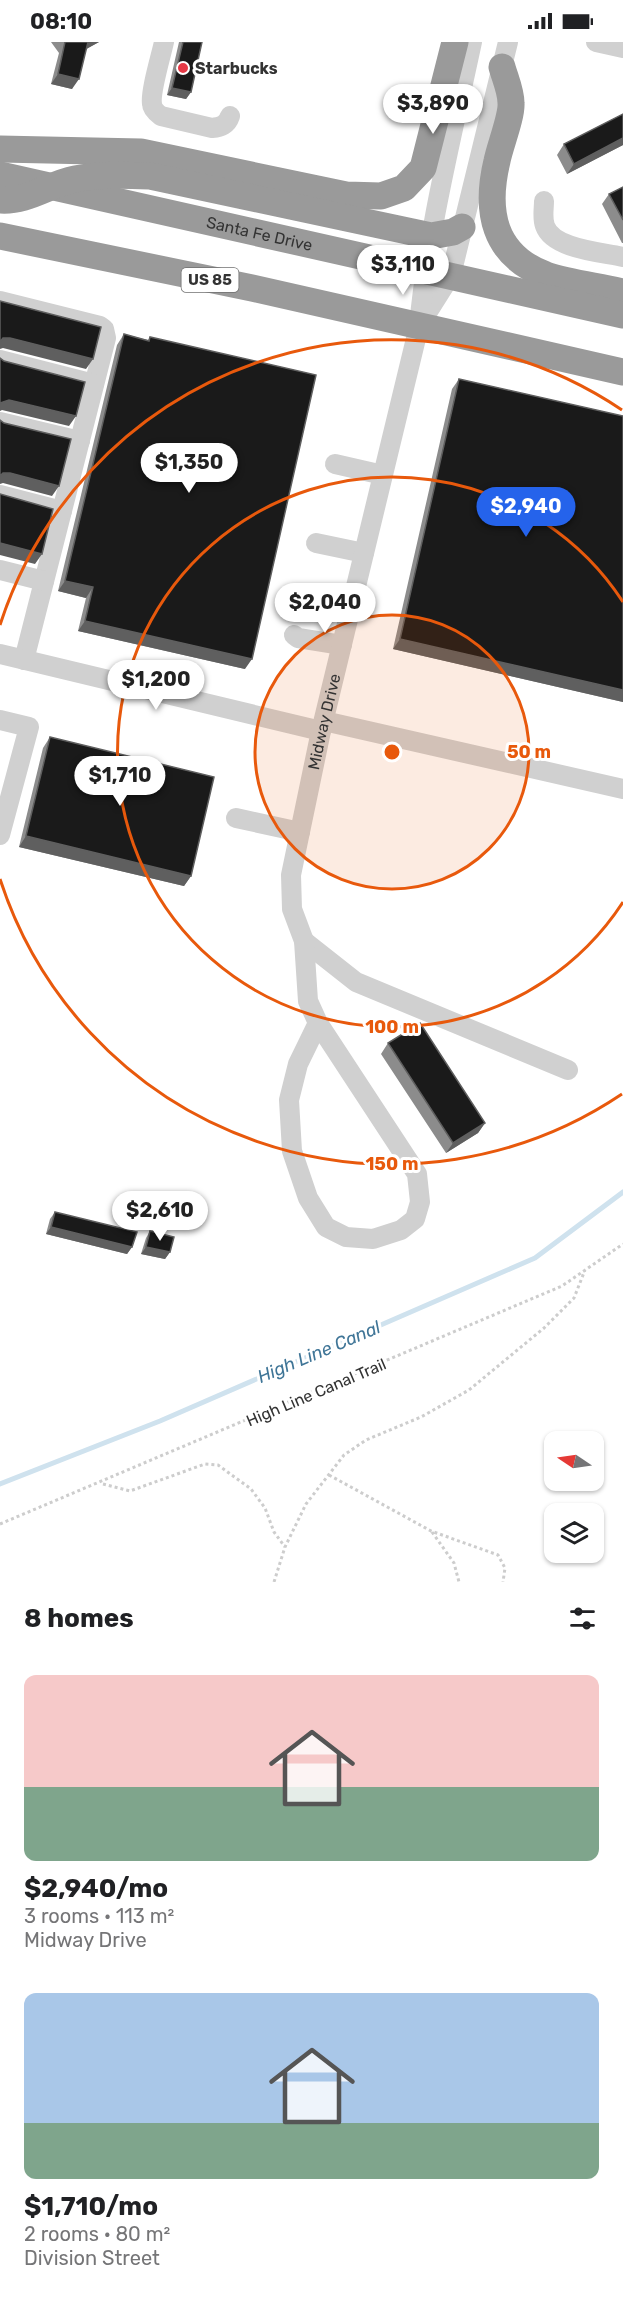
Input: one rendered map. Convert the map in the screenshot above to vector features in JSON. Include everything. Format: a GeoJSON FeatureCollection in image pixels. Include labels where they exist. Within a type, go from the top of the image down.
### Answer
{"type":"FeatureCollection","features":[{"type":"Feature","properties":{"kind":"highway"},"geometry":{"type":"LineString","coordinates":[[0,149],[141,152],[346,195],[381,196],[404,188],[423,168],[455,42]]}},
{"type":"Feature","properties":{"kind":"highway"},"geometry":{"type":"LineString","coordinates":[[505,54],[511,104],[496,164],[491,203],[496,230],[503,243],[524,263],[546,274],[623,292]]}},
{"type":"Feature","properties":{"kind":"highway"},"geometry":{"type":"LineString","coordinates":[[0,200],[14,201],[75,179],[116,174],[150,176],[431,236],[453,232],[462,227]]}},
{"type":"Feature","properties":{"kind":"highway","name":"Santa Fe Drive"},"geometry":{"type":"LineString","coordinates":[[0,176],[452,275],[623,315]]}},
{"type":"Feature","properties":{"kind":"highway","name":"US 85"},"geometry":{"type":"LineString","coordinates":[[0,236],[623,372]]}},
{"type":"Feature","properties":{"kind":"street"},"geometry":{"type":"LineString","coordinates":[[164,42],[153,94],[152,104],[155,111],[161,116],[212,128],[228,123],[230,116]]}},
{"type":"Feature","properties":{"kind":"street"},"geometry":{"type":"LineString","coordinates":[[419,326],[424,269],[472,42]]}},
{"type":"Feature","properties":{"kind":"street"},"geometry":{"type":"LineString","coordinates":[[596,42],[623,48]]}},
{"type":"Feature","properties":{"kind":"street"},"geometry":{"type":"LineString","coordinates":[[419,326],[452,275],[505,54]]}},
{"type":"Feature","properties":{"kind":"street"},"geometry":{"type":"LineString","coordinates":[[544,201],[543,218],[546,228],[554,238],[563,244],[623,258]]}},
{"type":"Feature","properties":{"kind":"street"},"geometry":{"type":"LineString","coordinates":[[0,302],[100,326],[104,329],[106,338],[24,660]]}},
{"type":"Feature","properties":{"kind":"street","name":"Midway Drive"},"geometry":{"type":"LineString","coordinates":[[304,941],[292,909],[291,875],[322,726],[419,326]]}},
{"type":"Feature","properties":{"kind":"street"},"geometry":{"type":"LineString","coordinates":[[0,360],[94,384]]}},
{"type":"Feature","properties":{"kind":"street"},"geometry":{"type":"LineString","coordinates":[[0,422],[80,441]]}},
{"type":"Feature","properties":{"kind":"street"},"geometry":{"type":"LineString","coordinates":[[335,464],[383,475]]}},
{"type":"Feature","properties":{"kind":"street"},"geometry":{"type":"LineString","coordinates":[[0,495],[62,511]]}},
{"type":"Feature","properties":{"kind":"street"},"geometry":{"type":"LineString","coordinates":[[316,543],[364,553]]}},
{"type":"Feature","properties":{"kind":"street"},"geometry":{"type":"LineString","coordinates":[[0,570],[44,581]]}},
{"type":"Feature","properties":{"kind":"street"},"geometry":{"type":"LineString","coordinates":[[294,635],[298,638],[342,645]]}},
{"type":"Feature","properties":{"kind":"street"},"geometry":{"type":"LineString","coordinates":[[0,654],[322,726],[623,789]]}},
{"type":"Feature","properties":{"kind":"street"},"geometry":{"type":"LineString","coordinates":[[0,720],[29,727],[0,835]]}},
{"type":"Feature","properties":{"kind":"street"},"geometry":{"type":"LineString","coordinates":[[236,818],[300,832]]}},
{"type":"Feature","properties":{"kind":"street"},"geometry":{"type":"LineString","coordinates":[[304,941],[308,1001],[318,1023],[417,1174],[420,1202],[415,1219],[401,1230],[373,1239],[346,1237],[326,1227],[308,1198],[292,1151],[289,1100],[298,1064],[318,1023]]}},
{"type":"Feature","properties":{"kind":"street"},"geometry":{"type":"LineString","coordinates":[[304,941],[356,982],[568,1070]]}},
{"type":"Feature","properties":{"kind":"path","name":"High Line Canal Trail"},"geometry":{"type":"LineString","coordinates":[[0,1524],[562,1286],[623,1244]]}},
{"type":"Feature","properties":{"kind":"path"},"geometry":{"type":"LineString","coordinates":[[274,1582],[285,1547],[306,1504],[344,1455],[366,1440],[421,1417],[477,1384],[543,1328],[574,1298],[585,1270]]}},
{"type":"Feature","properties":{"kind":"path"},"geometry":{"type":"LineString","coordinates":[[101,1483],[130,1491],[205,1464],[218,1465],[251,1489],[265,1508],[274,1532],[285,1547]]}},
{"type":"Feature","properties":{"kind":"path"},"geometry":{"type":"LineString","coordinates":[[329,1475],[431,1531],[498,1555],[505,1568],[503,1582]]}},
{"type":"Feature","properties":{"kind":"path"},"geometry":{"type":"LineString","coordinates":[[431,1531],[454,1563],[459,1582]]}},
{"type":"Feature","properties":{"kind":"building"},"geometry":{"type":"Polygon","coordinates":[[[65,42],[88,42],[79,79],[58,74],[65,42]]]}},
{"type":"Feature","properties":{"kind":"building","name":"Starbucks"},"geometry":{"type":"Polygon","coordinates":[[[183,42],[202,42],[191,92],[172,88],[183,42]]]}},
{"type":"Feature","properties":{"kind":"building"},"geometry":{"type":"Polygon","coordinates":[[[623,114],[623,138],[574,164],[564,144],[623,114]]]}},
{"type":"Feature","properties":{"kind":"building"},"geometry":{"type":"Polygon","coordinates":[[[623,187],[623,220],[609,194],[623,187]]]}},
{"type":"Feature","properties":{"kind":"building"},"geometry":{"type":"Polygon","coordinates":[[[0,301],[101,327],[93,359],[10,338],[3,338],[0,342],[0,301]]]}},
{"type":"Feature","properties":{"kind":"building"},"geometry":{"type":"Polygon","coordinates":[[[124,334],[149,341],[150,337],[316,375],[252,659],[85,621],[93,587],[65,581],[124,334]]]}},
{"type":"Feature","properties":{"kind":"building"},"geometry":{"type":"Polygon","coordinates":[[[0,358],[4,361],[85,382],[76,416],[9,400],[0,403],[0,358]]]}},
{"type":"Feature","properties":{"kind":"building"},"geometry":{"type":"Polygon","coordinates":[[[459,379],[623,416],[623,690],[400,639],[459,379]]]}},
{"type":"Feature","properties":{"kind":"building"},"geometry":{"type":"Polygon","coordinates":[[[0,420],[4,423],[71,439],[59,486],[10,473],[3,473],[0,476],[0,420]]]}},
{"type":"Feature","properties":{"kind":"building"},"geometry":{"type":"Polygon","coordinates":[[[0,494],[53,509],[42,554],[0,543],[0,494]]]}},
{"type":"Feature","properties":{"kind":"building"},"geometry":{"type":"Polygon","coordinates":[[[50,737],[214,777],[191,876],[26,836],[50,737]]]}},
{"type":"Feature","properties":{"kind":"building"},"geometry":{"type":"Polygon","coordinates":[[[420,1023],[485,1123],[453,1143],[388,1043],[420,1023]]]}},
{"type":"Feature","properties":{"kind":"building"},"geometry":{"type":"Polygon","coordinates":[[[55,1212],[137,1232],[132,1247],[51,1227],[55,1212]]]}},
{"type":"Feature","properties":{"kind":"building"},"geometry":{"type":"Polygon","coordinates":[[[150,1231],[174,1237],[170,1252],[146,1247],[150,1231]]]}},
{"type":"Feature","properties":{"kind":"waterway","name":"High Line Canal"},"geometry":{"type":"LineString","coordinates":[[0,1484],[160,1421],[535,1258],[623,1192]]}},
{"type":"Feature","properties":{"kind":"place","name":"Starbucks"},"geometry":{"type":"Point","coordinates":[183,68]}}]}
